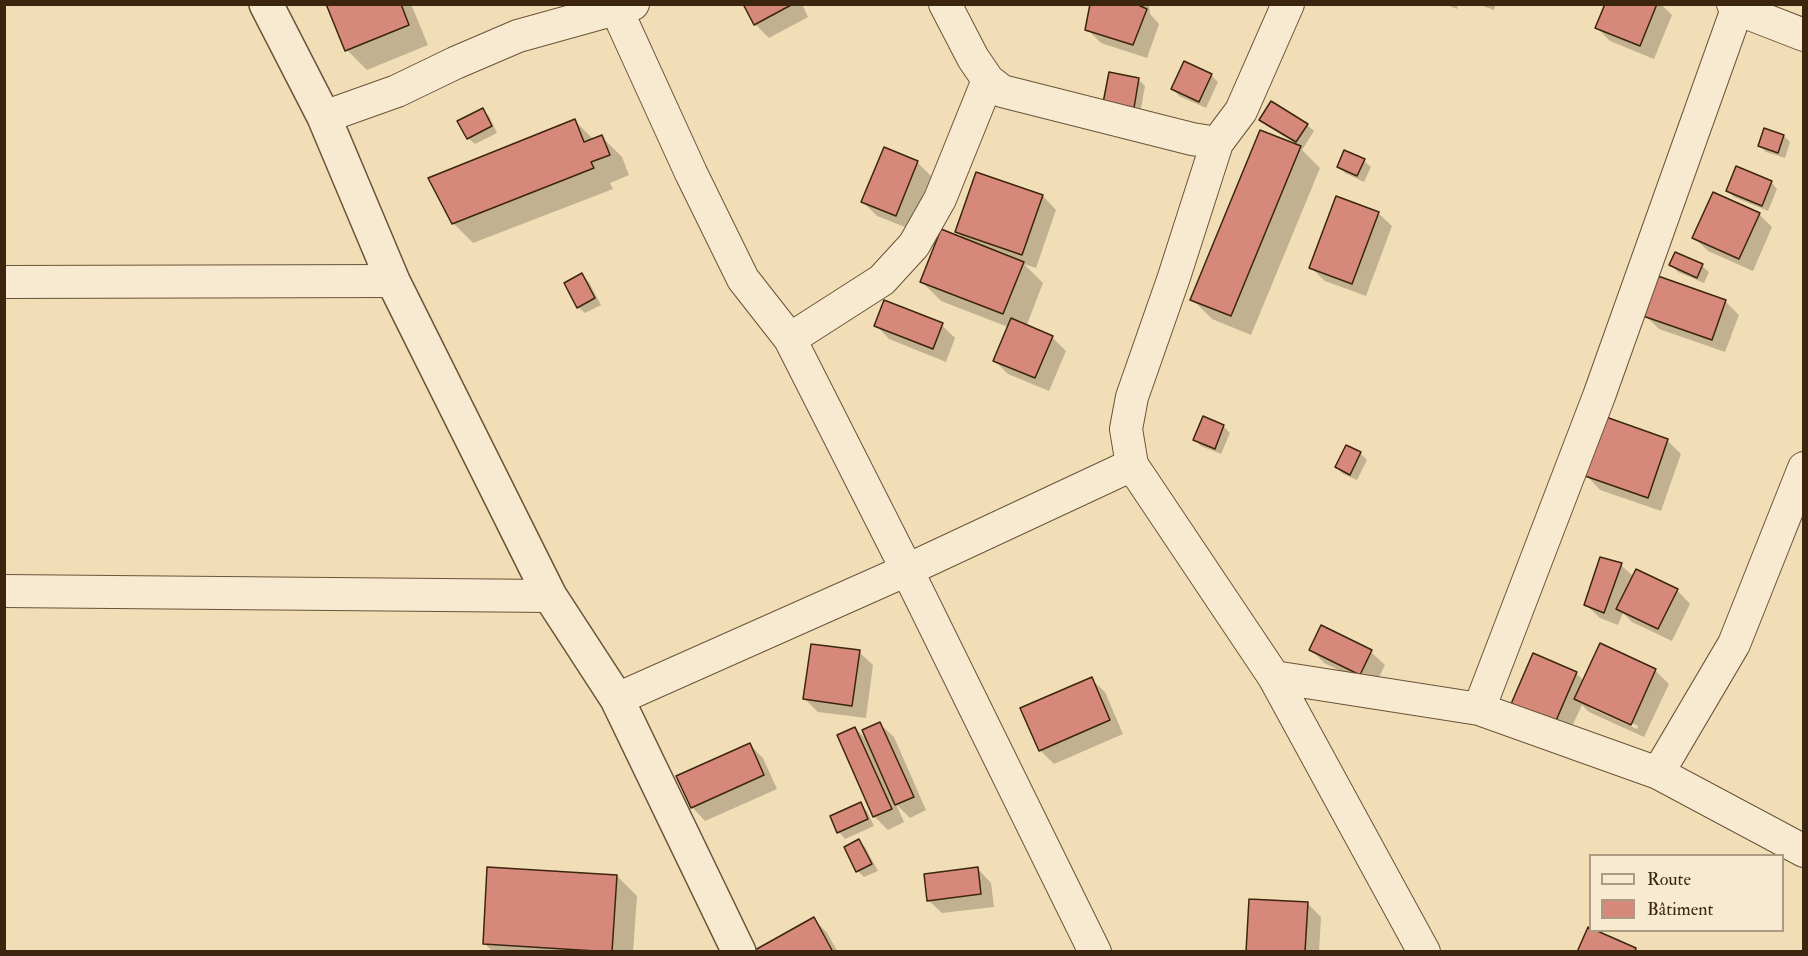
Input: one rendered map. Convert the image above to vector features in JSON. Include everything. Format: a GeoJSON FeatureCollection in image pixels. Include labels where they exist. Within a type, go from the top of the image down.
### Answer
{"type":"FeatureCollection","features":[{"type":"Feature","properties":{"kind":"street"},"geometry":{"type":"LineString","coordinates":[[266,4],[324,117],[393,281],[550,596],[617,699],[739,951]]}},
{"type":"Feature","properties":{"kind":"street"},"geometry":{"type":"LineString","coordinates":[[945,4],[973,58],[988,80],[1002,91],[1192,140],[1217,143]]}},
{"type":"Feature","properties":{"kind":"street"},"geometry":{"type":"LineString","coordinates":[[1288,4],[1241,111],[1217,143],[1132,397],[1126,429],[1132,465],[1274,677],[1424,951]]}},
{"type":"Feature","properties":{"kind":"street"},"geometry":{"type":"LineString","coordinates":[[324,117],[397,91],[518,36],[621,6],[691,173],[743,279],[790,339],[1095,951]]}},
{"type":"Feature","properties":{"kind":"street"},"geometry":{"type":"LineString","coordinates":[[1479,709],[1599,396],[1735,7],[1803,35]]}},
{"type":"Feature","properties":{"kind":"street"},"geometry":{"type":"LineString","coordinates":[[790,339],[882,280],[914,245],[940,199],[988,80]]}},
{"type":"Feature","properties":{"kind":"street"},"geometry":{"type":"LineString","coordinates":[[4,282],[393,281]]}},
{"type":"Feature","properties":{"kind":"street"},"geometry":{"type":"LineString","coordinates":[[617,699],[907,570],[1132,465]]}},
{"type":"Feature","properties":{"kind":"street"},"geometry":{"type":"LineString","coordinates":[[1658,772],[1734,644],[1803,468]]}},
{"type":"Feature","properties":{"kind":"street"},"geometry":{"type":"LineString","coordinates":[[4,591],[550,596]]}},
{"type":"Feature","properties":{"kind":"street"},"geometry":{"type":"LineString","coordinates":[[1274,677],[1479,709],[1658,772],[1803,851]]}},
{"type":"Feature","properties":{"kind":"building"},"geometry":{"type":"Polygon","coordinates":[[[326,4],[401,4],[409,25],[345,51],[326,4]]]}},
{"type":"Feature","properties":{"kind":"building"},"geometry":{"type":"Polygon","coordinates":[[[743,4],[793,4],[754,25],[743,4]]]}},
{"type":"Feature","properties":{"kind":"building"},"geometry":{"type":"Polygon","coordinates":[[[1090,4],[1136,4],[1147,9],[1133,45],[1085,30],[1090,4]]]}},
{"type":"Feature","properties":{"kind":"building"},"geometry":{"type":"Polygon","coordinates":[[[1605,4],[1657,4],[1640,46],[1595,28],[1605,4]]]}},
{"type":"Feature","properties":{"kind":"building"},"geometry":{"type":"Polygon","coordinates":[[[1184,61],[1212,74],[1199,102],[1171,89],[1184,61]]]}},
{"type":"Feature","properties":{"kind":"building"},"geometry":{"type":"Polygon","coordinates":[[[1109,72],[1139,78],[1134,108],[1103,103],[1109,72]]]}},
{"type":"Feature","properties":{"kind":"building"},"geometry":{"type":"Polygon","coordinates":[[[1271,101],[1308,124],[1296,142],[1259,120],[1271,101]]]}},
{"type":"Feature","properties":{"kind":"building"},"geometry":{"type":"Polygon","coordinates":[[[483,108],[492,126],[467,139],[457,121],[483,108]]]}},
{"type":"Feature","properties":{"kind":"building"},"geometry":{"type":"Polygon","coordinates":[[[575,119],[584,142],[602,135],[610,155],[591,162],[594,168],[452,224],[428,178],[575,119]]]}},
{"type":"Feature","properties":{"kind":"building"},"geometry":{"type":"Polygon","coordinates":[[[1764,128],[1784,135],[1778,153],[1758,146],[1764,128]]]}},
{"type":"Feature","properties":{"kind":"building"},"geometry":{"type":"Polygon","coordinates":[[[1260,130],[1301,146],[1231,316],[1190,300],[1260,130]]]}},
{"type":"Feature","properties":{"kind":"building"},"geometry":{"type":"Polygon","coordinates":[[[884,147],[918,161],[896,216],[861,202],[884,147]]]}},
{"type":"Feature","properties":{"kind":"building"},"geometry":{"type":"Polygon","coordinates":[[[1344,150],[1365,159],[1357,176],[1337,167],[1344,150]]]}},
{"type":"Feature","properties":{"kind":"building"},"geometry":{"type":"Polygon","coordinates":[[[1736,166],[1772,181],[1762,206],[1726,191],[1736,166]]]}},
{"type":"Feature","properties":{"kind":"building"},"geometry":{"type":"Polygon","coordinates":[[[976,172],[1043,195],[1022,255],[955,232],[976,172]]]}},
{"type":"Feature","properties":{"kind":"building"},"geometry":{"type":"Polygon","coordinates":[[[1713,192],[1760,213],[1739,259],[1692,238],[1713,192]]]}},
{"type":"Feature","properties":{"kind":"building"},"geometry":{"type":"Polygon","coordinates":[[[1336,196],[1379,212],[1352,284],[1309,268],[1336,196]]]}},
{"type":"Feature","properties":{"kind":"building"},"geometry":{"type":"Polygon","coordinates":[[[941,229],[1024,262],[1003,314],[920,282],[941,229]]]}},
{"type":"Feature","properties":{"kind":"building"},"geometry":{"type":"Polygon","coordinates":[[[1675,252],[1703,264],[1697,278],[1669,265],[1675,252]]]}},
{"type":"Feature","properties":{"kind":"building"},"geometry":{"type":"Polygon","coordinates":[[[582,273],[595,298],[577,308],[564,283],[582,273]]]}},
{"type":"Feature","properties":{"kind":"building"},"geometry":{"type":"Polygon","coordinates":[[[1658,276],[1726,300],[1712,340],[1643,316],[1658,276]]]}},
{"type":"Feature","properties":{"kind":"building"},"geometry":{"type":"Polygon","coordinates":[[[884,300],[943,323],[933,349],[874,326],[884,300]]]}},
{"type":"Feature","properties":{"kind":"building"},"geometry":{"type":"Polygon","coordinates":[[[1011,318],[1053,336],[1035,378],[993,361],[1011,318]]]}},
{"type":"Feature","properties":{"kind":"building"},"geometry":{"type":"Polygon","coordinates":[[[1203,416],[1224,425],[1215,449],[1193,440],[1203,416]]]}},
{"type":"Feature","properties":{"kind":"building"},"geometry":{"type":"Polygon","coordinates":[[[1606,417],[1668,439],[1648,498],[1585,476],[1606,417]]]}},
{"type":"Feature","properties":{"kind":"building"},"geometry":{"type":"Polygon","coordinates":[[[1346,445],[1361,452],[1350,475],[1335,467],[1346,445]]]}},
{"type":"Feature","properties":{"kind":"building"},"geometry":{"type":"Polygon","coordinates":[[[1600,557],[1622,563],[1604,613],[1584,605],[1600,557]]]}},
{"type":"Feature","properties":{"kind":"building"},"geometry":{"type":"Polygon","coordinates":[[[1636,569],[1678,589],[1658,629],[1616,609],[1636,569]]]}},
{"type":"Feature","properties":{"kind":"building"},"geometry":{"type":"Polygon","coordinates":[[[1321,625],[1372,650],[1360,675],[1309,650],[1321,625]]]}},
{"type":"Feature","properties":{"kind":"building"},"geometry":{"type":"Polygon","coordinates":[[[1600,643],[1656,669],[1631,725],[1574,699],[1600,643]]]}},
{"type":"Feature","properties":{"kind":"building"},"geometry":{"type":"Polygon","coordinates":[[[811,644],[860,650],[852,706],[803,699],[811,644]]]}},
{"type":"Feature","properties":{"kind":"building"},"geometry":{"type":"Polygon","coordinates":[[[1533,653],[1577,672],[1555,723],[1511,704],[1533,653]]]}},
{"type":"Feature","properties":{"kind":"building"},"geometry":{"type":"Polygon","coordinates":[[[1092,677],[1110,720],[1039,751],[1020,708],[1092,677]]]}},
{"type":"Feature","properties":{"kind":"building"},"geometry":{"type":"Polygon","coordinates":[[[880,722],[914,797],[895,805],[862,730],[880,722]]]}},
{"type":"Feature","properties":{"kind":"building"},"geometry":{"type":"Polygon","coordinates":[[[855,727],[892,809],[873,817],[837,735],[855,727]]]}},
{"type":"Feature","properties":{"kind":"building"},"geometry":{"type":"Polygon","coordinates":[[[750,743],[764,775],[691,808],[676,776],[750,743]]]}},
{"type":"Feature","properties":{"kind":"building"},"geometry":{"type":"Polygon","coordinates":[[[861,802],[868,819],[837,833],[830,816],[861,802]]]}},
{"type":"Feature","properties":{"kind":"building"},"geometry":{"type":"Polygon","coordinates":[[[859,839],[872,864],[856,872],[844,847],[859,839]]]}},
{"type":"Feature","properties":{"kind":"building"},"geometry":{"type":"Polygon","coordinates":[[[487,867],[617,875],[612,952],[483,944],[487,867]]]}},
{"type":"Feature","properties":{"kind":"building"},"geometry":{"type":"Polygon","coordinates":[[[978,867],[981,894],[927,901],[924,874],[978,867]]]}},
{"type":"Feature","properties":{"kind":"building"},"geometry":{"type":"Polygon","coordinates":[[[1249,899],[1308,902],[1305,952],[1246,952],[1249,899]]]}},
{"type":"Feature","properties":{"kind":"building"},"geometry":{"type":"Polygon","coordinates":[[[814,917],[833,952],[756,952],[755,950],[814,917]]]}},
{"type":"Feature","properties":{"kind":"building"},"geometry":{"type":"Polygon","coordinates":[[[1588,927],[1589,932],[1600,932],[1636,948],[1635,952],[1577,952],[1588,927]]]}}]}
